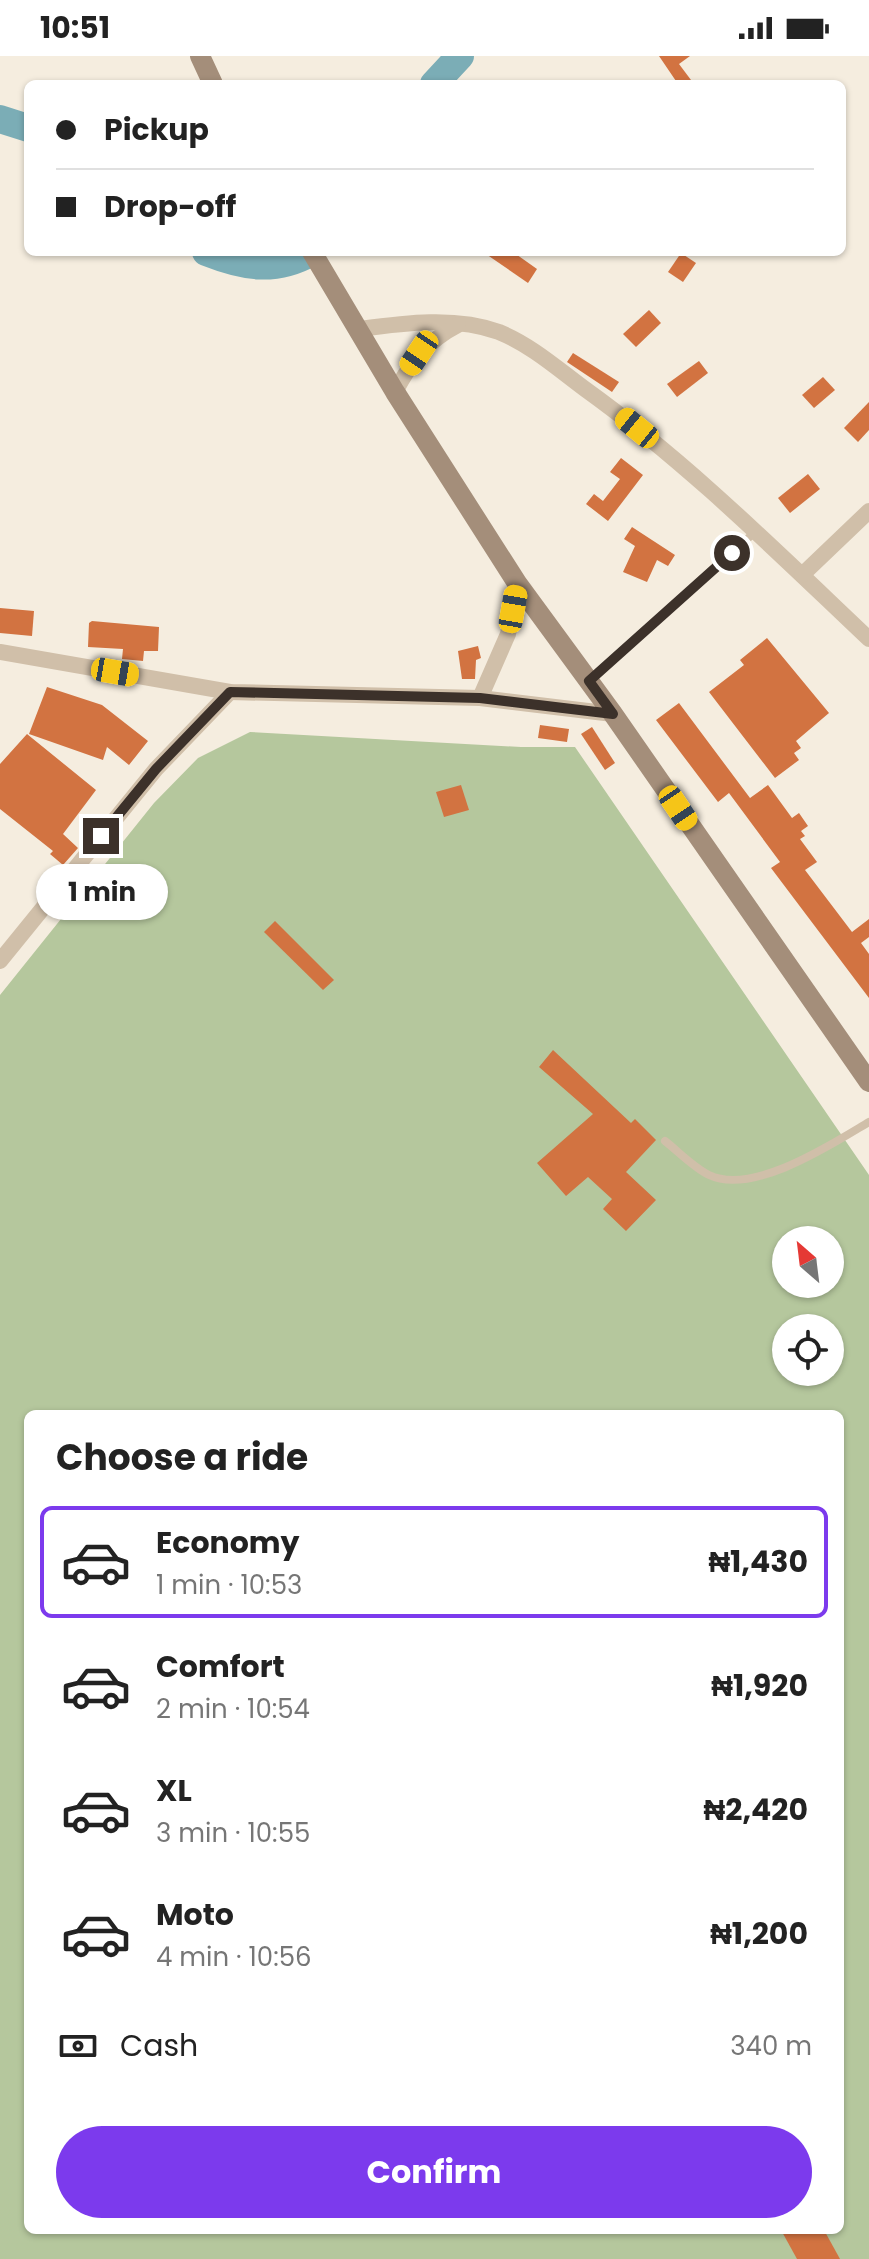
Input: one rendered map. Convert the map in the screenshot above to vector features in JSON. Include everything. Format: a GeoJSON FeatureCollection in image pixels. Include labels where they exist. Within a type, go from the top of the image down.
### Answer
{"type":"FeatureCollection","features":[{"type":"Feature","properties":{"kind":"main road"},"geometry":{"type":"LineString","coordinates":[[200,56],[211,80]]}},
{"type":"Feature","properties":{"kind":"main road"},"geometry":{"type":"LineString","coordinates":[[314,256],[395,392],[517,583],[613,714],[869,1082]]}},
{"type":"Feature","properties":{"kind":"street"},"geometry":{"type":"LineString","coordinates":[[360,329],[402,323],[461,324],[497,331],[522,343],[697,476],[869,639]]}},
{"type":"Feature","properties":{"kind":"street"},"geometry":{"type":"LineString","coordinates":[[395,392],[419,353],[437,336],[461,324]]}},
{"type":"Feature","properties":{"kind":"street"},"geometry":{"type":"LineString","coordinates":[[802,575],[869,511]]}},
{"type":"Feature","properties":{"kind":"street"},"geometry":{"type":"LineString","coordinates":[[480,698],[508,634],[517,583]]}},
{"type":"Feature","properties":{"kind":"street"},"geometry":{"type":"LineString","coordinates":[[0,652],[230,692],[480,698],[613,714]]}},
{"type":"Feature","properties":{"kind":"street"},"geometry":{"type":"LineString","coordinates":[[3,950],[156,769],[230,692]]}},
{"type":"Feature","properties":{"kind":"lane"},"geometry":{"type":"LineString","coordinates":[[589,681],[755,531]]}},
{"type":"Feature","properties":{"kind":"lane"},"geometry":{"type":"LineString","coordinates":[[665,1141],[709,1175],[734,1179],[761,1175],[798,1161],[869,1122]]}},
{"type":"Feature","properties":{"kind":"green space"},"geometry":{"type":"Polygon","coordinates":[[[250,732],[521,747],[575,747],[869,1175],[869,2259],[0,2259],[0,995],[154,803],[198,758],[250,732]]]}},
{"type":"Feature","properties":{"kind":"building"},"geometry":{"type":"Polygon","coordinates":[[[659,56],[690,56],[679,64],[691,80],[675,80],[659,56]]]}},
{"type":"Feature","properties":{"kind":"building"},"geometry":{"type":"Polygon","coordinates":[[[489,256],[519,256],[537,269],[528,283],[489,256]]]}},
{"type":"Feature","properties":{"kind":"building"},"geometry":{"type":"Polygon","coordinates":[[[679,256],[686,256],[696,263],[683,282],[668,272],[679,256]]]}},
{"type":"Feature","properties":{"kind":"building"},"geometry":{"type":"Polygon","coordinates":[[[649,310],[661,323],[636,347],[623,334],[649,310]]]}},
{"type":"Feature","properties":{"kind":"building"},"geometry":{"type":"Polygon","coordinates":[[[573,353],[619,382],[612,392],[567,362],[573,353]]]}},
{"type":"Feature","properties":{"kind":"building"},"geometry":{"type":"Polygon","coordinates":[[[699,361],[708,373],[677,397],[667,384],[699,361]]]}},
{"type":"Feature","properties":{"kind":"building"},"geometry":{"type":"Polygon","coordinates":[[[823,377],[835,390],[814,408],[802,395],[823,377]]]}},
{"type":"Feature","properties":{"kind":"building"},"geometry":{"type":"Polygon","coordinates":[[[869,402],[869,430],[858,442],[844,428],[869,402]]]}},
{"type":"Feature","properties":{"kind":"building"},"geometry":{"type":"Polygon","coordinates":[[[621,458],[643,475],[608,521],[586,504],[594,494],[603,501],[620,479],[610,472],[621,458]]]}},
{"type":"Feature","properties":{"kind":"building"},"geometry":{"type":"Polygon","coordinates":[[[808,474],[820,489],[790,513],[778,498],[808,474]]]}},
{"type":"Feature","properties":{"kind":"building"},"geometry":{"type":"Polygon","coordinates":[[[632,527],[675,555],[668,566],[657,560],[647,582],[623,572],[635,546],[624,539],[632,527]]]}},
{"type":"Feature","properties":{"kind":"building"},"geometry":{"type":"Polygon","coordinates":[[[0,608],[34,611],[32,636],[0,633],[0,608]]]}},
{"type":"Feature","properties":{"kind":"building"},"geometry":{"type":"Polygon","coordinates":[[[89,623],[159,627],[158,651],[144,651],[143,661],[122,659],[123,649],[88,647],[89,623]]]}},
{"type":"Feature","properties":{"kind":"building"},"geometry":{"type":"Polygon","coordinates":[[[767,638],[829,713],[796,741],[801,748],[794,753],[799,760],[775,778],[709,692],[744,665],[740,660],[767,638]]]}},
{"type":"Feature","properties":{"kind":"building"},"geometry":{"type":"Polygon","coordinates":[[[478,646],[481,658],[476,660],[475,679],[462,679],[458,651],[478,646]]]}},
{"type":"Feature","properties":{"kind":"building"},"geometry":{"type":"Polygon","coordinates":[[[47,687],[102,705],[148,741],[129,765],[107,747],[103,760],[29,734],[47,687]]]}},
{"type":"Feature","properties":{"kind":"building"},"geometry":{"type":"Polygon","coordinates":[[[679,703],[750,798],[768,785],[792,818],[799,813],[808,826],[801,831],[805,836],[800,839],[817,862],[805,870],[852,932],[869,919],[869,937],[861,943],[869,954],[869,998],[771,868],[780,862],[729,793],[718,802],[656,720],[679,703]]]}},
{"type":"Feature","properties":{"kind":"building"},"geometry":{"type":"Polygon","coordinates":[[[540,725],[569,729],[567,742],[538,738],[540,725]]]}},
{"type":"Feature","properties":{"kind":"building"},"geometry":{"type":"Polygon","coordinates":[[[592,727],[615,763],[605,770],[581,734],[592,727]]]}},
{"type":"Feature","properties":{"kind":"building"},"geometry":{"type":"Polygon","coordinates":[[[27,734],[96,790],[63,834],[78,848],[63,865],[50,854],[53,851],[0,809],[0,764],[27,734]]]}},
{"type":"Feature","properties":{"kind":"building"},"geometry":{"type":"Polygon","coordinates":[[[461,785],[469,810],[444,817],[436,792],[461,785]]]}},
{"type":"Feature","properties":{"kind":"building"},"geometry":{"type":"Polygon","coordinates":[[[275,921],[334,980],[323,990],[264,932],[275,921]]]}},
{"type":"Feature","properties":{"kind":"building"},"geometry":{"type":"Polygon","coordinates":[[[553,1050],[631,1123],[635,1119],[656,1140],[626,1172],[656,1200],[626,1231],[603,1209],[612,1199],[588,1177],[566,1196],[537,1163],[593,1114],[539,1067],[553,1050]]]}},
{"type":"Feature","properties":{"kind":"building"},"geometry":{"type":"Polygon","coordinates":[[[783,2234],[826,2234],[840,2259],[797,2259],[783,2234]]]}},
{"type":"Feature","properties":{"kind":"waterway"},"geometry":{"type":"LineString","coordinates":[[438,80],[460,56]]}},
{"type":"Feature","properties":{"kind":"waterway"},"geometry":{"type":"LineString","coordinates":[[0,119],[24,127]]}},
{"type":"Feature","properties":{"kind":"waterway"},"geometry":{"type":"LineString","coordinates":[[218,256],[259,266],[285,263],[304,256]]}},
{"type":"Feature","properties":{"kind":"route"},"geometry":{"type":"LineString","coordinates":[[101,836],[156,769],[230,692],[480,698],[613,714],[589,681],[732,553]]}}]}
